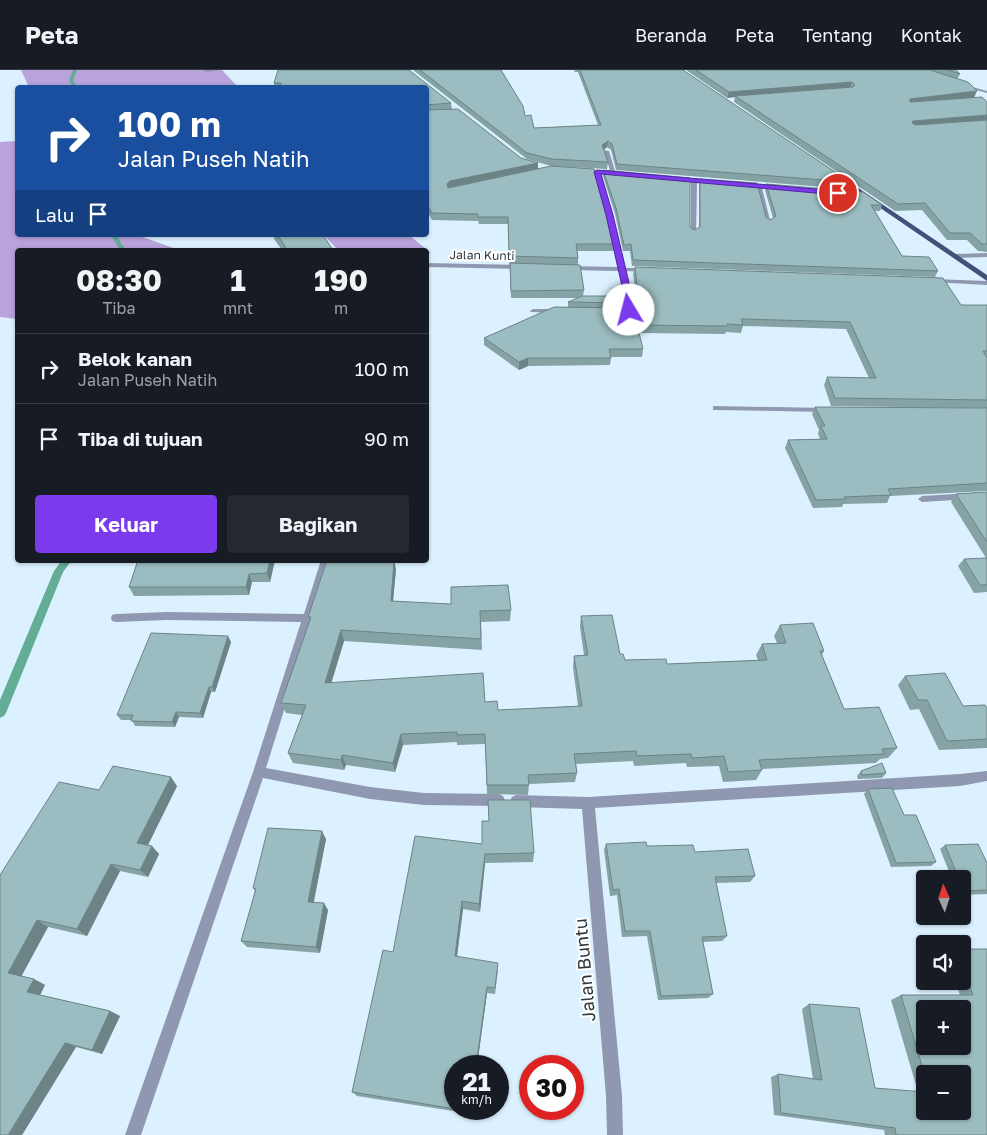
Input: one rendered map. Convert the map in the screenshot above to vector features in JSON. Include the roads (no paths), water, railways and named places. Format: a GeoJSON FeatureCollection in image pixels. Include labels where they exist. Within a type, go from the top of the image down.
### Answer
{"type":"FeatureCollection","features":[{"type":"Feature","properties":{"kind":"main road"},"geometry":{"type":"LineString","coordinates":[[832,172],[955,256],[987,281]]}},
{"type":"Feature","properties":{"kind":"street"},"geometry":{"type":"LineString","coordinates":[[206,71],[218,70]]}},
{"type":"Feature","properties":{"kind":"street"},"geometry":{"type":"LineString","coordinates":[[960,84],[987,92]]}},
{"type":"Feature","properties":{"kind":"street"},"geometry":{"type":"LineString","coordinates":[[606,152],[613,173]]}},
{"type":"Feature","properties":{"kind":"street"},"geometry":{"type":"LineString","coordinates":[[578,171],[622,174]]}},
{"type":"Feature","properties":{"kind":"street"},"geometry":{"type":"LineString","coordinates":[[597,172],[610,215],[630,307],[626,312],[612,312]]}},
{"type":"Feature","properties":{"kind":"street"},"geometry":{"type":"LineString","coordinates":[[667,178],[722,183]]}},
{"type":"Feature","properties":{"kind":"street"},"geometry":{"type":"LineString","coordinates":[[694,181],[694,233]]}},
{"type":"Feature","properties":{"kind":"street"},"geometry":{"type":"LineString","coordinates":[[741,184],[784,188]]}},
{"type":"Feature","properties":{"kind":"street"},"geometry":{"type":"LineString","coordinates":[[759,186],[769,223]]}},
{"type":"Feature","properties":{"kind":"street"},"geometry":{"type":"LineString","coordinates":[[847,193],[863,194]]}},
{"type":"Feature","properties":{"kind":"street"},"geometry":{"type":"LineString","coordinates":[[955,256],[987,255]]}},
{"type":"Feature","properties":{"kind":"street","name":"Jalan Kunti"},"geometry":{"type":"LineString","coordinates":[[429,265],[526,267]]}},
{"type":"Feature","properties":{"kind":"street"},"geometry":{"type":"LineString","coordinates":[[564,268],[651,271]]}},
{"type":"Feature","properties":{"kind":"street"},"geometry":{"type":"LineString","coordinates":[[928,280],[987,281]]}},
{"type":"Feature","properties":{"kind":"street"},"geometry":{"type":"LineString","coordinates":[[533,311],[563,312]]}},
{"type":"Feature","properties":{"kind":"street"},"geometry":{"type":"LineString","coordinates":[[716,408],[836,410]]}},
{"type":"Feature","properties":{"kind":"street"},"geometry":{"type":"LineString","coordinates":[[922,499],[987,495]]}},
{"type":"Feature","properties":{"kind":"street"},"geometry":{"type":"LineString","coordinates":[[134,1135],[259,772],[325,563]]}},
{"type":"Feature","properties":{"kind":"street"},"geometry":{"type":"LineString","coordinates":[[116,618],[175,616],[307,618]]}},
{"type":"Feature","properties":{"kind":"street"},"geometry":{"type":"LineString","coordinates":[[259,772],[370,793],[424,799],[588,803],[960,780],[987,776]]}},
{"type":"Feature","properties":{"kind":"street","name":"Jalan Buntu"},"geometry":{"type":"LineString","coordinates":[[588,803],[614,1096],[615,1135]]}},
{"type":"Feature","properties":{"kind":"waterway"},"geometry":{"type":"LineString","coordinates":[[74,85],[71,80],[75,70]]}},
{"type":"Feature","properties":{"kind":"waterway"},"geometry":{"type":"LineString","coordinates":[[115,237],[121,248]]}},
{"type":"Feature","properties":{"kind":"waterway"},"geometry":{"type":"LineString","coordinates":[[0,713],[59,571],[65,563]]}}]}
